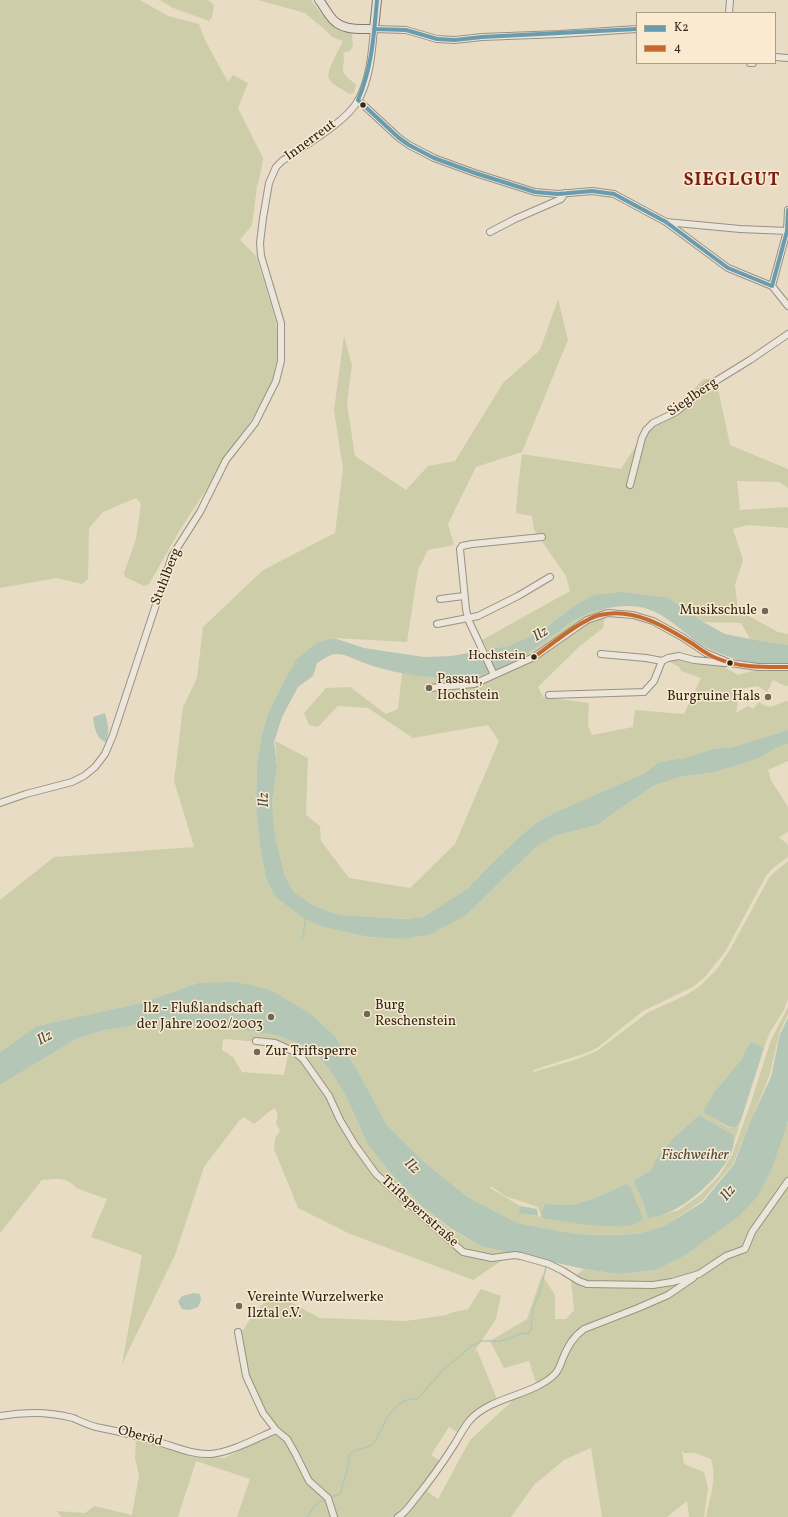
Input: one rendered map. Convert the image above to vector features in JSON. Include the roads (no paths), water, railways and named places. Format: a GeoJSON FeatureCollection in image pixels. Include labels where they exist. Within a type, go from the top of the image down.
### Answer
{"type":"FeatureCollection","features":[{"type":"Feature","properties":{"kind":"main road"},"geometry":{"type":"LineString","coordinates":[[322,2],[330,17],[340,26],[353,29],[374,29],[377,0]]}},
{"type":"Feature","properties":{"kind":"street"},"geometry":{"type":"LineString","coordinates":[[729,12],[730,0]]}},
{"type":"Feature","properties":{"kind":"street"},"geometry":{"type":"LineString","coordinates":[[636,29],[482,37],[455,40],[436,39],[406,30],[374,29],[364,89],[358,100],[399,138],[434,158],[514,186],[546,194],[592,191],[614,194],[666,222],[728,268],[772,286],[788,306]]}},
{"type":"Feature","properties":{"kind":"street"},"geometry":{"type":"LineString","coordinates":[[776,57],[788,58]]}},
{"type":"Feature","properties":{"kind":"street","name":"Innerreut"},"geometry":{"type":"LineString","coordinates":[[261,256],[260,232],[269,183],[276,166],[334,126],[358,100]]}},
{"type":"Feature","properties":{"kind":"street"},"geometry":{"type":"LineString","coordinates":[[490,232],[515,219],[561,199],[565,193]]}},
{"type":"Feature","properties":{"kind":"street"},"geometry":{"type":"LineString","coordinates":[[772,286],[787,231],[788,210]]}},
{"type":"Feature","properties":{"kind":"street"},"geometry":{"type":"LineString","coordinates":[[666,222],[740,229],[787,231]]}},
{"type":"Feature","properties":{"kind":"street","name":"Stuhlberg"},"geometry":{"type":"LineString","coordinates":[[0,803],[26,794],[72,782],[91,771],[105,754],[113,735],[172,556],[200,512],[226,460],[255,423],[276,381],[282,361],[281,323],[261,256]]}},
{"type":"Feature","properties":{"kind":"street","name":"Sieglberg"},"geometry":{"type":"LineString","coordinates":[[630,485],[642,438],[646,430],[653,423],[676,412],[706,387],[750,360],[788,334]]}},
{"type":"Feature","properties":{"kind":"street"},"geometry":{"type":"LineString","coordinates":[[493,673],[468,619],[464,596],[460,549],[462,546],[472,544],[542,537]]}},
{"type":"Feature","properties":{"kind":"street"},"geometry":{"type":"LineString","coordinates":[[437,624],[468,619],[490,611],[550,577]]}},
{"type":"Feature","properties":{"kind":"street"},"geometry":{"type":"LineString","coordinates":[[440,599],[464,596]]}},
{"type":"Feature","properties":{"kind":"street"},"geometry":{"type":"LineString","coordinates":[[429,688],[474,684],[493,673],[541,653],[574,627],[587,620],[608,613],[633,615],[653,621],[682,637],[706,653],[730,663]]}},
{"type":"Feature","properties":{"kind":"street"},"geometry":{"type":"LineString","coordinates":[[601,654],[662,661],[679,656],[711,663],[730,663],[758,667],[788,667]]}},
{"type":"Feature","properties":{"kind":"street"},"geometry":{"type":"LineString","coordinates":[[549,695],[644,692],[654,681],[662,661]]}},
{"type":"Feature","properties":{"kind":"street","name":"Triftsperrstraße"},"geometry":{"type":"LineString","coordinates":[[256,1041],[275,1044],[293,1051],[303,1059],[329,1096],[340,1120],[376,1174],[463,1252],[492,1258],[515,1255],[521,1256],[549,1264],[587,1284],[653,1285],[672,1282],[699,1274],[726,1256],[745,1249],[752,1232],[788,1181]]}},
{"type":"Feature","properties":{"kind":"street"},"geometry":{"type":"LineString","coordinates":[[398,1517],[403,1514],[442,1465],[469,1421],[476,1415],[485,1408],[544,1382],[555,1374],[571,1342],[577,1334],[584,1329],[668,1295],[699,1274]]}},
{"type":"Feature","properties":{"kind":"street"},"geometry":{"type":"LineString","coordinates":[[238,1332],[246,1376],[263,1413],[291,1446],[308,1481],[328,1498],[334,1517]]}},
{"type":"Feature","properties":{"kind":"street","name":"Oberöd"},"geometry":{"type":"LineString","coordinates":[[0,1416],[34,1414],[58,1415],[72,1418],[94,1426],[132,1434],[170,1445],[187,1452],[204,1454],[220,1453],[276,1430]]}},
{"type":"Feature","properties":{"kind":"water","name":"Ilz"},"geometry":{"type":"Polygon","coordinates":[[[622,592],[669,598],[703,622],[725,634],[788,645],[788,664],[754,664],[726,656],[694,640],[660,614],[640,607],[628,606],[602,610],[576,619],[518,659],[499,669],[468,677],[440,678],[395,672],[339,654],[328,656],[317,663],[313,676],[298,687],[282,717],[274,742],[277,767],[272,802],[275,835],[285,876],[294,892],[314,906],[340,915],[405,919],[423,917],[467,889],[517,839],[537,822],[560,810],[645,773],[657,763],[685,758],[713,749],[733,747],[788,730],[788,744],[778,747],[757,759],[715,772],[680,777],[653,786],[597,825],[554,836],[535,848],[466,915],[431,934],[402,939],[368,937],[323,927],[302,917],[276,897],[266,878],[260,846],[256,808],[257,763],[262,734],[268,713],[297,659],[318,642],[334,638],[364,648],[424,657],[451,656],[509,646],[543,630],[571,608],[594,595],[622,592]]]}},
{"type":"Feature","properties":{"kind":"water"},"geometry":{"type":"Polygon","coordinates":[[[105,713],[108,728],[106,742],[98,735],[93,717],[105,713]]]}},
{"type":"Feature","properties":{"kind":"water","name":"Ilz"},"geometry":{"type":"Polygon","coordinates":[[[235,982],[271,990],[311,1014],[335,1036],[356,1068],[387,1125],[424,1162],[469,1198],[518,1223],[575,1234],[637,1234],[664,1226],[703,1202],[734,1164],[751,1120],[771,1077],[780,1034],[788,1018],[788,1121],[772,1168],[758,1196],[737,1218],[686,1255],[656,1270],[619,1274],[584,1269],[480,1246],[449,1227],[422,1206],[389,1171],[368,1145],[345,1094],[329,1069],[311,1048],[275,1035],[237,1029],[142,1024],[106,1030],[78,1038],[0,1085],[0,1052],[37,1026],[141,1003],[198,983],[235,982]]]}},
{"type":"Feature","properties":{"kind":"water","name":"Fischweiher"},"geometry":{"type":"Polygon","coordinates":[[[752,1042],[764,1048],[741,1120],[735,1128],[727,1126],[703,1112],[715,1091],[741,1060],[749,1044],[752,1042]]]}},
{"type":"Feature","properties":{"kind":"water","name":"Fischweiher"},"geometry":{"type":"Polygon","coordinates":[[[699,1115],[734,1135],[733,1148],[727,1161],[717,1175],[689,1200],[674,1210],[660,1216],[648,1218],[642,1200],[633,1181],[651,1170],[656,1159],[673,1138],[699,1115]]]}},
{"type":"Feature","properties":{"kind":"water","name":"Fischweiher"},"geometry":{"type":"Polygon","coordinates":[[[627,1184],[631,1188],[643,1219],[636,1224],[612,1227],[597,1226],[546,1219],[542,1217],[545,1204],[572,1205],[598,1197],[627,1184]]]}},
{"type":"Feature","properties":{"kind":"water"},"geometry":{"type":"Polygon","coordinates":[[[520,1206],[537,1209],[538,1216],[518,1213],[520,1206]]]}},
{"type":"Feature","properties":{"kind":"water"},"geometry":{"type":"Polygon","coordinates":[[[194,1293],[200,1294],[201,1300],[198,1307],[190,1310],[182,1309],[178,1302],[182,1296],[194,1293]]]}},
{"type":"Feature","properties":{"kind":"waterway"},"geometry":{"type":"LineString","coordinates":[[302,941],[306,917]]}},
{"type":"Feature","properties":{"kind":"waterway"},"geometry":{"type":"LineString","coordinates":[[332,1497],[340,1494],[348,1467],[349,1455],[355,1450],[373,1444],[386,1420],[399,1404],[410,1399],[417,1399],[447,1366],[471,1346],[482,1341],[501,1341],[523,1333],[528,1334],[531,1329],[533,1309],[540,1292],[546,1267]]}},
{"type":"Feature","properties":{"kind":"waterway"},"geometry":{"type":"LineString","coordinates":[[307,1517],[318,1502],[326,1500]]}},
{"type":"Feature","properties":{"kind":"place","name":"Musikschule"},"geometry":{"type":"Point","coordinates":[765,611]}},
{"type":"Feature","properties":{"kind":"place","name":"Hochstein"},"geometry":{"type":"Point","coordinates":[534,657]}},
{"type":"Feature","properties":{"kind":"place","name":"Passau, Hochstein"},"geometry":{"type":"Point","coordinates":[429,688]}},
{"type":"Feature","properties":{"kind":"place","name":"Burgruine Hals"},"geometry":{"type":"Point","coordinates":[768,697]}},
{"type":"Feature","properties":{"kind":"place","name":"Burg Reschenstein"},"geometry":{"type":"Point","coordinates":[367,1014]}},
{"type":"Feature","properties":{"kind":"place","name":"Ilz - Flußlandschaft der Jahre 2002/2003"},"geometry":{"type":"Point","coordinates":[271,1017]}},
{"type":"Feature","properties":{"kind":"place","name":"Zur Triftsperre"},"geometry":{"type":"Point","coordinates":[257,1052]}},
{"type":"Feature","properties":{"kind":"place","name":"Vereinte Wurzelwerke Ilztal e.V."},"geometry":{"type":"Point","coordinates":[239,1306]}},
{"type":"Feature","properties":{"kind":"district","name":"SIEGLGUT"},"geometry":{"type":"Point","coordinates":[732,182]}}]}
